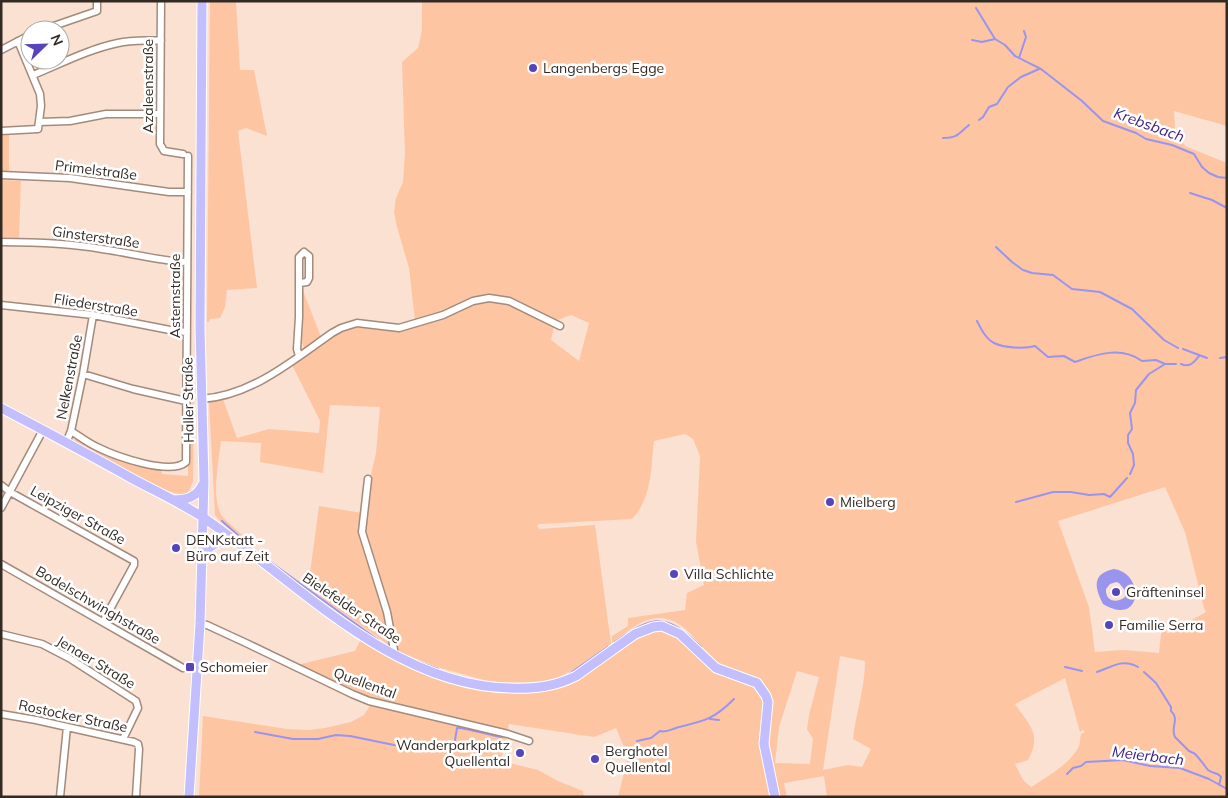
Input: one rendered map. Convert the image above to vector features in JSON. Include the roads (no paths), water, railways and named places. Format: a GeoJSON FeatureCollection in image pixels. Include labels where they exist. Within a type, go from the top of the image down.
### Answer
{"type":"FeatureCollection","features":[{"type":"Feature","properties":{"kind":"main road","name":"Haller Straße"},"geometry":{"type":"LineString","coordinates":[[189,797],[200,624],[204,481],[201,399],[202,1]]}},
{"type":"Feature","properties":{"kind":"main road","name":"Bielefelder Straße"},"geometry":{"type":"LineString","coordinates":[[1,408],[203,518],[345,623],[394,655],[435,673],[468,683],[503,688],[534,689],[556,685],[576,676],[643,629],[662,626],[671,629],[680,634],[716,668],[749,679],[763,689],[768,702],[764,744],[775,797]]}},
{"type":"Feature","properties":{"kind":"main road"},"geometry":{"type":"LineString","coordinates":[[173,500],[183,500],[194,496],[202,487],[204,481]]}},
{"type":"Feature","properties":{"kind":"main road"},"geometry":{"type":"LineString","coordinates":[[202,557],[206,550],[214,544],[222,541],[233,541]]}},
{"type":"Feature","properties":{"kind":"street"},"geometry":{"type":"LineString","coordinates":[[70,20],[97,11],[96,1]]}},
{"type":"Feature","properties":{"kind":"street","name":"Azaleenstraße"},"geometry":{"type":"LineString","coordinates":[[161,1],[160,114],[162,148],[168,152],[186,155]]}},
{"type":"Feature","properties":{"kind":"street"},"geometry":{"type":"LineString","coordinates":[[1,50],[18,40],[40,94],[38,129],[1,131]]}},
{"type":"Feature","properties":{"kind":"street"},"geometry":{"type":"LineString","coordinates":[[33,75],[98,48],[116,43],[161,40]]}},
{"type":"Feature","properties":{"kind":"street"},"geometry":{"type":"LineString","coordinates":[[39,122],[70,121],[106,114],[160,114]]}},
{"type":"Feature","properties":{"kind":"street","name":"Asternstraße"},"geometry":{"type":"LineString","coordinates":[[71,430],[95,446],[121,458],[162,466],[181,466],[186,462],[188,192],[186,155]]}},
{"type":"Feature","properties":{"kind":"street","name":"Primelstraße"},"geometry":{"type":"LineString","coordinates":[[1,175],[70,178],[169,192],[188,192]]}},
{"type":"Feature","properties":{"kind":"street","name":"Ginsterstraße"},"geometry":{"type":"LineString","coordinates":[[1,242],[52,243],[102,248],[167,261],[187,262]]}},
{"type":"Feature","properties":{"kind":"street"},"geometry":{"type":"LineString","coordinates":[[299,356],[297,349],[300,283]]}},
{"type":"Feature","properties":{"kind":"street"},"geometry":{"type":"LineString","coordinates":[[201,399],[228,394],[268,377],[332,333],[350,325],[369,323],[399,328],[489,298],[509,301],[560,326]]}},
{"type":"Feature","properties":{"kind":"street","name":"Fliederstraße"},"geometry":{"type":"LineString","coordinates":[[1,305],[93,315],[187,332]]}},
{"type":"Feature","properties":{"kind":"street","name":"Nelkenstraße"},"geometry":{"type":"LineString","coordinates":[[66,443],[71,430],[83,374],[93,315]]}},
{"type":"Feature","properties":{"kind":"street"},"geometry":{"type":"LineString","coordinates":[[83,374],[133,389],[186,401]]}},
{"type":"Feature","properties":{"kind":"street"},"geometry":{"type":"LineString","coordinates":[[1,508],[43,430]]}},
{"type":"Feature","properties":{"kind":"street"},"geometry":{"type":"LineString","coordinates":[[368,479],[362,532],[387,612],[394,655]]}},
{"type":"Feature","properties":{"kind":"street","name":"Leipziger Straße"},"geometry":{"type":"LineString","coordinates":[[1,485],[10,492],[134,561],[103,622]]}},
{"type":"Feature","properties":{"kind":"street","name":"Bodelschwinghstraße"},"geometry":{"type":"LineString","coordinates":[[1,564],[183,668]]}},
{"type":"Feature","properties":{"kind":"street","name":"Quellental"},"geometry":{"type":"LineString","coordinates":[[200,624],[207,625],[369,701],[530,741]]}},
{"type":"Feature","properties":{"kind":"street","name":"Jenaer Straße"},"geometry":{"type":"LineString","coordinates":[[1,634],[42,644],[69,658],[136,701],[138,708],[123,739]]}},
{"type":"Feature","properties":{"kind":"street","name":"Rostocker Straße"},"geometry":{"type":"LineString","coordinates":[[1,714],[123,739],[138,744],[140,749],[136,797]]}},
{"type":"Feature","properties":{"kind":"street"},"geometry":{"type":"LineString","coordinates":[[60,797],[67,727]]}},
{"type":"Feature","properties":{"kind":"waterway","name":"Krebsbach"},"geometry":{"type":"LineString","coordinates":[[976,8],[995,39],[1005,45],[1015,56],[1041,69],[1082,101],[1103,121],[1136,133],[1146,139],[1172,145],[1194,154],[1202,167],[1209,173],[1227,178]]}},
{"type":"Feature","properties":{"kind":"waterway","name":"Krebsbach"},"geometry":{"type":"LineString","coordinates":[[1019,58],[1026,37],[1024,31]]}},
{"type":"Feature","properties":{"kind":"waterway","name":"Krebsbach"},"geometry":{"type":"LineString","coordinates":[[972,40],[982,42],[995,39]]}},
{"type":"Feature","properties":{"kind":"waterway","name":"Krebsbach"},"geometry":{"type":"LineString","coordinates":[[979,120],[989,107],[997,104],[1008,87],[1021,77],[1039,69]]}},
{"type":"Feature","properties":{"kind":"waterway","name":"Krebsbach"},"geometry":{"type":"LineString","coordinates":[[943,138],[955,136],[969,125]]}},
{"type":"Feature","properties":{"kind":"waterway","name":"Krebsbach"},"geometry":{"type":"LineString","coordinates":[[1190,193],[1212,200],[1227,208]]}},
{"type":"Feature","properties":{"kind":"waterway","name":"Krebsbach"},"geometry":{"type":"LineString","coordinates":[[996,247],[1023,270],[1053,275],[1072,289],[1100,292],[1132,309],[1164,340],[1178,348]]}},
{"type":"Feature","properties":{"kind":"waterway","name":"Krebsbach"},"geometry":{"type":"LineString","coordinates":[[977,321],[986,336],[994,343],[1014,348],[1035,346],[1048,357],[1064,356],[1075,362],[1100,354],[1117,353],[1134,356],[1142,361],[1156,360],[1165,364]]}},
{"type":"Feature","properties":{"kind":"waterway","name":"Krebsbach"},"geometry":{"type":"LineString","coordinates":[[1183,349],[1207,358]]}},
{"type":"Feature","properties":{"kind":"waterway","name":"Krebsbach"},"geometry":{"type":"LineString","coordinates":[[1181,364],[1189,365],[1199,356]]}},
{"type":"Feature","properties":{"kind":"waterway","name":"Krebsbach"},"geometry":{"type":"LineString","coordinates":[[1220,358],[1227,357]]}},
{"type":"Feature","properties":{"kind":"waterway","name":"Krebsbach"},"geometry":{"type":"LineString","coordinates":[[1130,474],[1134,465],[1133,454],[1128,443],[1128,435],[1132,429],[1130,413],[1135,403],[1136,390],[1149,374],[1165,364],[1176,364]]}},
{"type":"Feature","properties":{"kind":"waterway","name":"Krebsbach"},"geometry":{"type":"LineString","coordinates":[[1016,502],[1053,492],[1089,495],[1104,494],[1110,497],[1127,478]]}},
{"type":"Feature","properties":{"kind":"waterway"},"geometry":{"type":"LineString","coordinates":[[222,521],[251,547]]}},
{"type":"Feature","properties":{"kind":"waterway"},"geometry":{"type":"LineString","coordinates":[[258,553],[378,640]]}},
{"type":"Feature","properties":{"kind":"waterway"},"geometry":{"type":"LineString","coordinates":[[615,642],[640,626],[659,621],[678,628],[701,647]]}},
{"type":"Feature","properties":{"kind":"waterway"},"geometry":{"type":"LineString","coordinates":[[569,674],[608,647]]}},
{"type":"Feature","properties":{"kind":"waterway"},"geometry":{"type":"LineString","coordinates":[[419,662],[438,669]]}},
{"type":"Feature","properties":{"kind":"waterway"},"geometry":{"type":"LineString","coordinates":[[1097,672],[1122,663],[1133,664],[1138,667]]}},
{"type":"Feature","properties":{"kind":"waterway"},"geometry":{"type":"LineString","coordinates":[[1065,667],[1082,671]]}},
{"type":"Feature","properties":{"kind":"waterway"},"geometry":{"type":"LineString","coordinates":[[1144,672],[1156,683],[1171,707],[1175,717],[1175,737],[1189,751],[1195,754],[1208,770],[1220,775],[1219,785]]}},
{"type":"Feature","properties":{"kind":"waterway"},"geometry":{"type":"LineString","coordinates":[[637,741],[651,738],[660,731],[667,731],[709,718],[721,711],[734,699]]}},
{"type":"Feature","properties":{"kind":"waterway"},"geometry":{"type":"LineString","coordinates":[[710,719],[719,720]]}},
{"type":"Feature","properties":{"kind":"waterway"},"geometry":{"type":"LineString","coordinates":[[255,732],[293,739],[318,739],[336,735],[394,745],[450,748],[454,746],[457,728],[502,737]]}},
{"type":"Feature","properties":{"kind":"waterway","name":"Meierbach"},"geometry":{"type":"LineString","coordinates":[[1067,774],[1073,768],[1081,766],[1086,762],[1123,760],[1150,766],[1180,768],[1209,779],[1227,789]]}},
{"type":"Feature","properties":{"kind":"place","name":"Langenbergs Egge"},"geometry":{"type":"Point","coordinates":[533,68]}},
{"type":"Feature","properties":{"kind":"place","name":"Mielberg"},"geometry":{"type":"Point","coordinates":[830,502]}},
{"type":"Feature","properties":{"kind":"place","name":"DENKstatt - Büro auf Zeit"},"geometry":{"type":"Point","coordinates":[176,548]}},
{"type":"Feature","properties":{"kind":"place","name":"Villa Schlichte"},"geometry":{"type":"Point","coordinates":[674,574]}},
{"type":"Feature","properties":{"kind":"place","name":"Gräfteninsel"},"geometry":{"type":"Point","coordinates":[1116,592]}},
{"type":"Feature","properties":{"kind":"place","name":"Familie Serra"},"geometry":{"type":"Point","coordinates":[1109,625]}},
{"type":"Feature","properties":{"kind":"place","name":"Schomeier"},"geometry":{"type":"Point","coordinates":[190,667]}},
{"type":"Feature","properties":{"kind":"place","name":"Wanderparkplatz Quellental"},"geometry":{"type":"Point","coordinates":[520,753]}},
{"type":"Feature","properties":{"kind":"place","name":"Berghotel Quellental"},"geometry":{"type":"Point","coordinates":[595,759]}}]}
